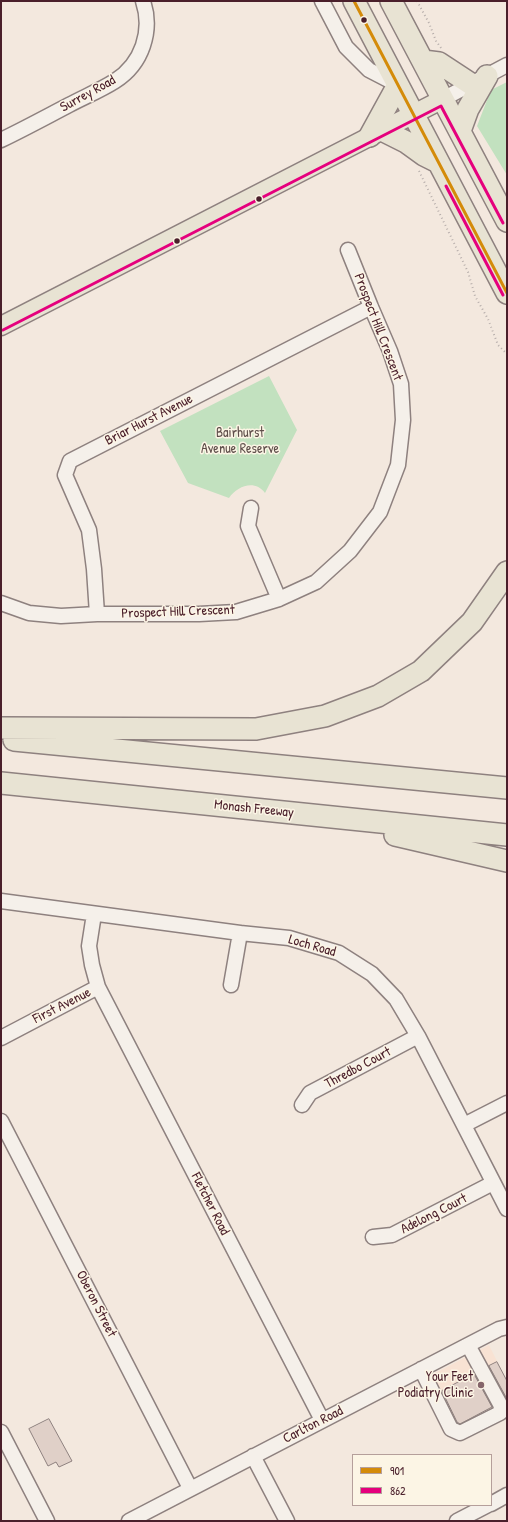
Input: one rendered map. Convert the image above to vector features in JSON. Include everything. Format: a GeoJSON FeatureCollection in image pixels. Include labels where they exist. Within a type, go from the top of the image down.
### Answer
{"type":"FeatureCollection","features":[{"type":"Feature","properties":{"kind":"highway"},"geometry":{"type":"LineString","coordinates":[[354,1],[507,293]]}},
{"type":"Feature","properties":{"kind":"highway"},"geometry":{"type":"LineString","coordinates":[[391,1],[507,221]]}},
{"type":"Feature","properties":{"kind":"highway"},"geometry":{"type":"LineString","coordinates":[[423,61],[439,63],[479,80],[460,131]]}},
{"type":"Feature","properties":{"kind":"highway"},"geometry":{"type":"LineString","coordinates":[[398,85],[376,133],[406,142],[424,155],[439,162]]}},
{"type":"Feature","properties":{"kind":"highway"},"geometry":{"type":"LineString","coordinates":[[1,728],[256,729],[325,716],[378,696],[421,671],[472,622],[507,572]]}},
{"type":"Feature","properties":{"kind":"highway"},"geometry":{"type":"LineString","coordinates":[[1,739],[507,788]]}},
{"type":"Feature","properties":{"kind":"highway","name":"Monash Freeway"},"geometry":{"type":"LineString","coordinates":[[1,783],[507,835]]}},
{"type":"Feature","properties":{"kind":"highway"},"geometry":{"type":"LineString","coordinates":[[306,815],[507,861]]}},
{"type":"Feature","properties":{"kind":"main road"},"geometry":{"type":"LineString","coordinates":[[1,326],[443,99]]}},
{"type":"Feature","properties":{"kind":"street","name":"Surrey Road"},"geometry":{"type":"LineString","coordinates":[[1,140],[116,81],[133,65],[141,52],[145,40],[147,25],[146,10],[143,1]]}},
{"type":"Feature","properties":{"kind":"street"},"geometry":{"type":"LineString","coordinates":[[322,1],[346,47],[369,70],[398,85]]}},
{"type":"Feature","properties":{"kind":"street"},"geometry":{"type":"LineString","coordinates":[[443,99],[507,65]]}},
{"type":"Feature","properties":{"kind":"street","name":"Prospect Hill Crescent"},"geometry":{"type":"LineString","coordinates":[[1,603],[29,613],[60,616],[236,612],[279,599],[316,582],[350,551],[380,512],[398,465],[403,420],[401,384],[390,351],[348,250]]}},
{"type":"Feature","properties":{"kind":"street","name":"Briar Hurst Avenue"},"geometry":{"type":"LineString","coordinates":[[97,614],[94,569],[89,530],[65,475],[70,460],[371,307]]}},
{"type":"Feature","properties":{"kind":"street"},"geometry":{"type":"LineString","coordinates":[[251,508],[248,526],[279,599]]}},
{"type":"Feature","properties":{"kind":"street","name":"Loch Road"},"geometry":{"type":"LineString","coordinates":[[1,901],[240,933],[289,938],[339,953],[372,974],[396,999],[418,1036],[507,1210]]}},
{"type":"Feature","properties":{"kind":"street","name":"First Avenue"},"geometry":{"type":"LineString","coordinates":[[1,1038],[98,987],[89,946],[94,914]]}},
{"type":"Feature","properties":{"kind":"street"},"geometry":{"type":"LineString","coordinates":[[231,985],[240,933]]}},
{"type":"Feature","properties":{"kind":"street","name":"Fletcher Road"},"geometry":{"type":"LineString","coordinates":[[98,987],[322,1420]]}},
{"type":"Feature","properties":{"kind":"street","name":"Thredbo Court"},"geometry":{"type":"LineString","coordinates":[[302,1105],[310,1093],[418,1036]]}},
{"type":"Feature","properties":{"kind":"street"},"geometry":{"type":"LineString","coordinates":[[464,1125],[507,1103]]}},
{"type":"Feature","properties":{"kind":"street","name":"Oberon Street"},"geometry":{"type":"LineString","coordinates":[[1,1121],[190,1488]]}},
{"type":"Feature","properties":{"kind":"street","name":"Adelong Court"},"geometry":{"type":"LineString","coordinates":[[373,1237],[392,1235],[493,1183]]}},
{"type":"Feature","properties":{"kind":"street","name":"Carlton Road"},"geometry":{"type":"LineString","coordinates":[[128,1521],[504,1326]]}},
{"type":"Feature","properties":{"kind":"street"},"geometry":{"type":"LineString","coordinates":[[421,1369],[451,1429],[460,1433],[500,1413],[501,1406],[468,1345]]}},
{"type":"Feature","properties":{"kind":"street"},"geometry":{"type":"LineString","coordinates":[[1,1432],[47,1521]]}},
{"type":"Feature","properties":{"kind":"street"},"geometry":{"type":"LineString","coordinates":[[253,1456],[287,1521]]}},
{"type":"Feature","properties":{"kind":"street"},"geometry":{"type":"LineString","coordinates":[[492,1503],[507,1495]]}},
{"type":"Feature","properties":{"kind":"street"},"geometry":{"type":"LineString","coordinates":[[458,1521],[486,1506]]}},
{"type":"Feature","properties":{"kind":"path"},"geometry":{"type":"LineString","coordinates":[[417,1],[429,23],[436,41],[445,53]]}},
{"type":"Feature","properties":{"kind":"path"},"geometry":{"type":"LineString","coordinates":[[416,166],[468,272],[475,296],[488,319],[498,345],[507,354]]}},
{"type":"Feature","properties":{"kind":"shaded area"},"geometry":{"type":"Polygon","coordinates":[[[489,1345],[507,1381],[507,1413],[454,1440],[422,1380],[489,1345]]]}},
{"type":"Feature","properties":{"kind":"green space"},"geometry":{"type":"Polygon","coordinates":[[[507,82],[507,175],[477,126],[491,90],[507,82]]]}},
{"type":"Feature","properties":{"kind":"green space","name":"Bairhurst Avenue Reserve"},"geometry":{"type":"Polygon","coordinates":[[[269,376],[297,430],[265,493],[256,486],[251,485],[241,487],[229,498],[188,483],[160,431],[269,376]]]}},
{"type":"Feature","properties":{"kind":"building"},"geometry":{"type":"Polygon","coordinates":[[[497,1362],[507,1381],[507,1399],[489,1366],[497,1362]]]}},
{"type":"Feature","properties":{"kind":"building"},"geometry":{"type":"Polygon","coordinates":[[[474,1374],[492,1407],[460,1424],[457,1422],[442,1391],[474,1374]]]}},
{"type":"Feature","properties":{"kind":"building"},"geometry":{"type":"Polygon","coordinates":[[[49,1419],[72,1461],[59,1467],[56,1462],[48,1466],[29,1429],[49,1419]]]}},
{"type":"Feature","properties":{"kind":"transit line","name":"901"},"geometry":{"type":"LineString","coordinates":[[354,1],[507,293]]}},
{"type":"Feature","properties":{"kind":"transit line","name":"862"},"geometry":{"type":"LineString","coordinates":[[3,330],[441,106],[503,223]]}},
{"type":"Feature","properties":{"kind":"transit line","name":"862"},"geometry":{"type":"LineString","coordinates":[[446,186],[503,295]]}},
{"type":"Feature","properties":{"kind":"place","name":"Your Feet Podiatry Clinic"},"geometry":{"type":"Point","coordinates":[481,1385]}}]}
